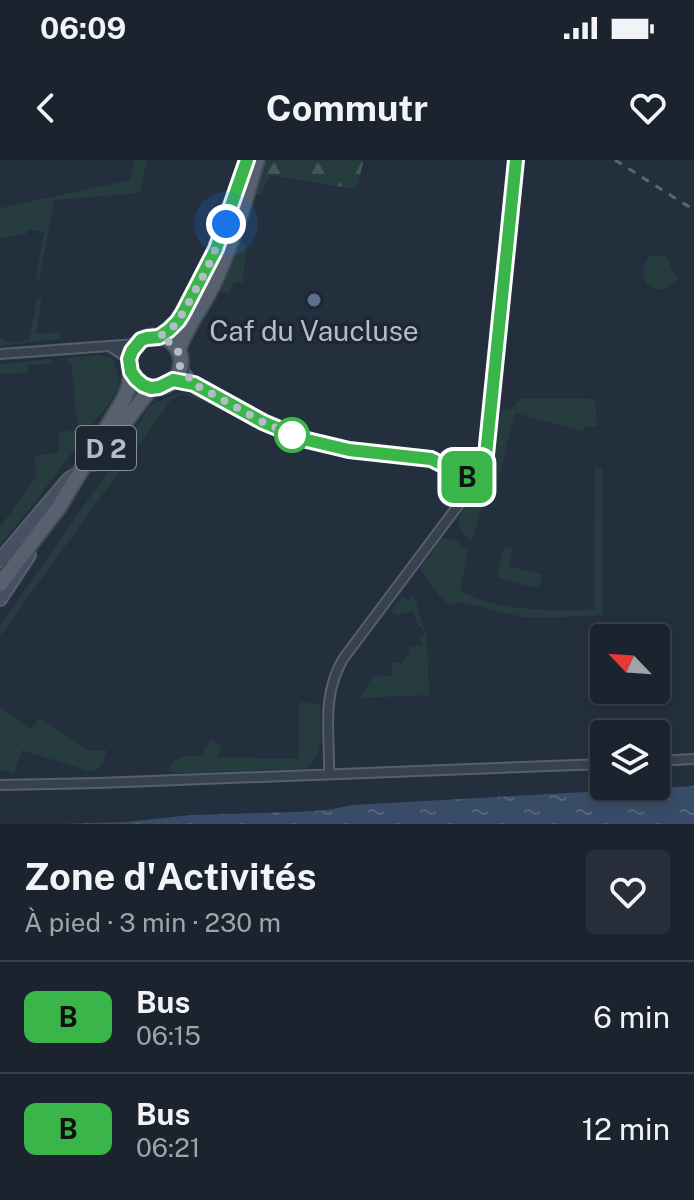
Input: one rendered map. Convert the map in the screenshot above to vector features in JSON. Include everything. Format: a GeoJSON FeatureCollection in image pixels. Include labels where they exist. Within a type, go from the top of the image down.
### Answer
{"type":"FeatureCollection","features":[{"type":"Feature","properties":{"kind":"main road"},"geometry":{"type":"LineString","coordinates":[[159,337],[178,321],[207,269],[247,160]]}},
{"type":"Feature","properties":{"kind":"main road"},"geometry":{"type":"LineString","coordinates":[[179,359],[167,339],[147,338],[136,344],[130,366],[136,379],[151,388],[173,380],[193,319],[224,261],[257,160]]}},
{"type":"Feature","properties":{"kind":"main road","name":"D 2"},"geometry":{"type":"LineString","coordinates":[[0,560],[69,479],[80,472],[124,399],[129,386],[130,366]]}},
{"type":"Feature","properties":{"kind":"main road","name":"D 2"},"geometry":{"type":"LineString","coordinates":[[0,599],[59,507],[151,388]]}},
{"type":"Feature","properties":{"kind":"main road"},"geometry":{"type":"LineString","coordinates":[[0,584],[59,507],[80,472]]}},
{"type":"Feature","properties":{"kind":"street"},"geometry":{"type":"LineString","coordinates":[[329,774],[328,700],[336,671],[445,525],[475,481],[486,455],[516,160]]}},
{"type":"Feature","properties":{"kind":"street"},"geometry":{"type":"LineString","coordinates":[[0,354],[136,344]]}},
{"type":"Feature","properties":{"kind":"street"},"geometry":{"type":"LineString","coordinates":[[108,346],[130,366]]}},
{"type":"Feature","properties":{"kind":"street"},"geometry":{"type":"LineString","coordinates":[[179,359],[194,384]]}},
{"type":"Feature","properties":{"kind":"street"},"geometry":{"type":"LineString","coordinates":[[173,380],[194,384],[263,422],[303,439],[349,450],[431,459],[475,481]]}},
{"type":"Feature","properties":{"kind":"street"},"geometry":{"type":"LineString","coordinates":[[670,760],[694,759]]}},
{"type":"Feature","properties":{"kind":"street"},"geometry":{"type":"LineString","coordinates":[[0,785],[590,765]]}},
{"type":"Feature","properties":{"kind":"green space"},"geometry":{"type":"Polygon","coordinates":[[[135,160],[147,160],[140,193],[54,200],[39,281],[36,278],[44,232],[28,229],[26,234],[0,238],[0,208],[130,180],[135,160]]]}},
{"type":"Feature","properties":{"kind":"green space"},"geometry":{"type":"Polygon","coordinates":[[[265,160],[364,160],[356,189],[270,175],[257,196],[265,160]]]}},
{"type":"Feature","properties":{"kind":"green space"},"geometry":{"type":"Polygon","coordinates":[[[241,243],[246,246],[243,282],[234,283],[228,293],[220,292],[241,243]]]}},
{"type":"Feature","properties":{"kind":"green space"},"geometry":{"type":"Polygon","coordinates":[[[666,256],[677,279],[662,289],[650,286],[644,275],[649,257],[666,256]]]}},
{"type":"Feature","properties":{"kind":"green space"},"geometry":{"type":"Polygon","coordinates":[[[37,299],[42,299],[36,334],[61,332],[59,339],[0,346],[0,338],[14,343],[29,340],[37,299]]]}},
{"type":"Feature","properties":{"kind":"green space"},"geometry":{"type":"Polygon","coordinates":[[[98,355],[113,359],[120,382],[114,396],[27,513],[0,544],[0,527],[37,476],[35,456],[59,452],[59,433],[78,429],[71,362],[67,362],[67,358],[98,355]]]}},
{"type":"Feature","properties":{"kind":"green space"},"geometry":{"type":"Polygon","coordinates":[[[52,359],[52,363],[28,365],[29,373],[0,374],[0,364],[52,359]]]}},
{"type":"Feature","properties":{"kind":"green space"},"geometry":{"type":"Polygon","coordinates":[[[182,392],[194,394],[219,409],[184,394],[171,400],[0,636],[0,626],[150,406],[182,392]]]}},
{"type":"Feature","properties":{"kind":"green space"},"geometry":{"type":"Polygon","coordinates":[[[521,398],[595,399],[597,426],[586,426],[583,431],[515,413],[495,493],[486,492],[472,541],[461,530],[460,516],[489,468],[503,410],[510,409],[521,398]]]}},
{"type":"Feature","properties":{"kind":"green space"},"geometry":{"type":"Polygon","coordinates":[[[595,468],[602,469],[602,615],[523,617],[460,602],[450,604],[442,599],[420,569],[441,539],[453,540],[468,551],[460,591],[509,607],[594,610],[595,468]]]}},
{"type":"Feature","properties":{"kind":"green space"},"geometry":{"type":"Polygon","coordinates":[[[504,547],[513,549],[509,566],[542,575],[540,585],[534,588],[498,577],[504,547]]]}},
{"type":"Feature","properties":{"kind":"green space"},"geometry":{"type":"Polygon","coordinates":[[[412,595],[427,638],[429,695],[360,698],[372,677],[392,676],[392,662],[402,663],[410,654],[409,648],[422,644],[422,626],[418,626],[413,611],[397,615],[391,611],[402,597],[408,600],[412,595]]]}},
{"type":"Feature","properties":{"kind":"green space"},"geometry":{"type":"Polygon","coordinates":[[[299,704],[320,705],[321,742],[316,758],[302,769],[169,771],[177,759],[200,756],[212,739],[222,747],[218,757],[299,759],[299,704]]]}},
{"type":"Feature","properties":{"kind":"green space"},"geometry":{"type":"Polygon","coordinates":[[[0,707],[30,729],[40,718],[88,751],[107,750],[103,763],[96,771],[88,771],[22,750],[14,773],[0,769],[0,707]]]}},
{"type":"Feature","properties":{"kind":"water"},"geometry":{"type":"Polygon","coordinates":[[[694,786],[694,824],[61,824],[590,792],[590,800],[670,800],[670,787],[694,786]]]}},
{"type":"Feature","properties":{"kind":"railway"},"geometry":{"type":"LineString","coordinates":[[615,160],[694,210]]}},
{"type":"Feature","properties":{"kind":"bus line","name":"B"},"geometry":{"type":"LineString","coordinates":[[247,160],[216,249],[183,313],[159,337],[147,338],[136,344],[129,359],[131,372],[143,385],[151,388],[167,385],[173,380],[194,384],[263,422],[303,439],[349,450],[431,459],[475,481],[486,455],[516,160]]}},
{"type":"Feature","properties":{"kind":"place","name":"Caf du Vaucluse"},"geometry":{"type":"Point","coordinates":[314,300]}},
{"type":"Feature","properties":{"kind":"route"},"geometry":{"type":"LineString","coordinates":[[226,224],[207,269],[183,313],[174,326],[159,337],[173,344],[178,351],[180,366],[194,384],[292,435]]}}]}
